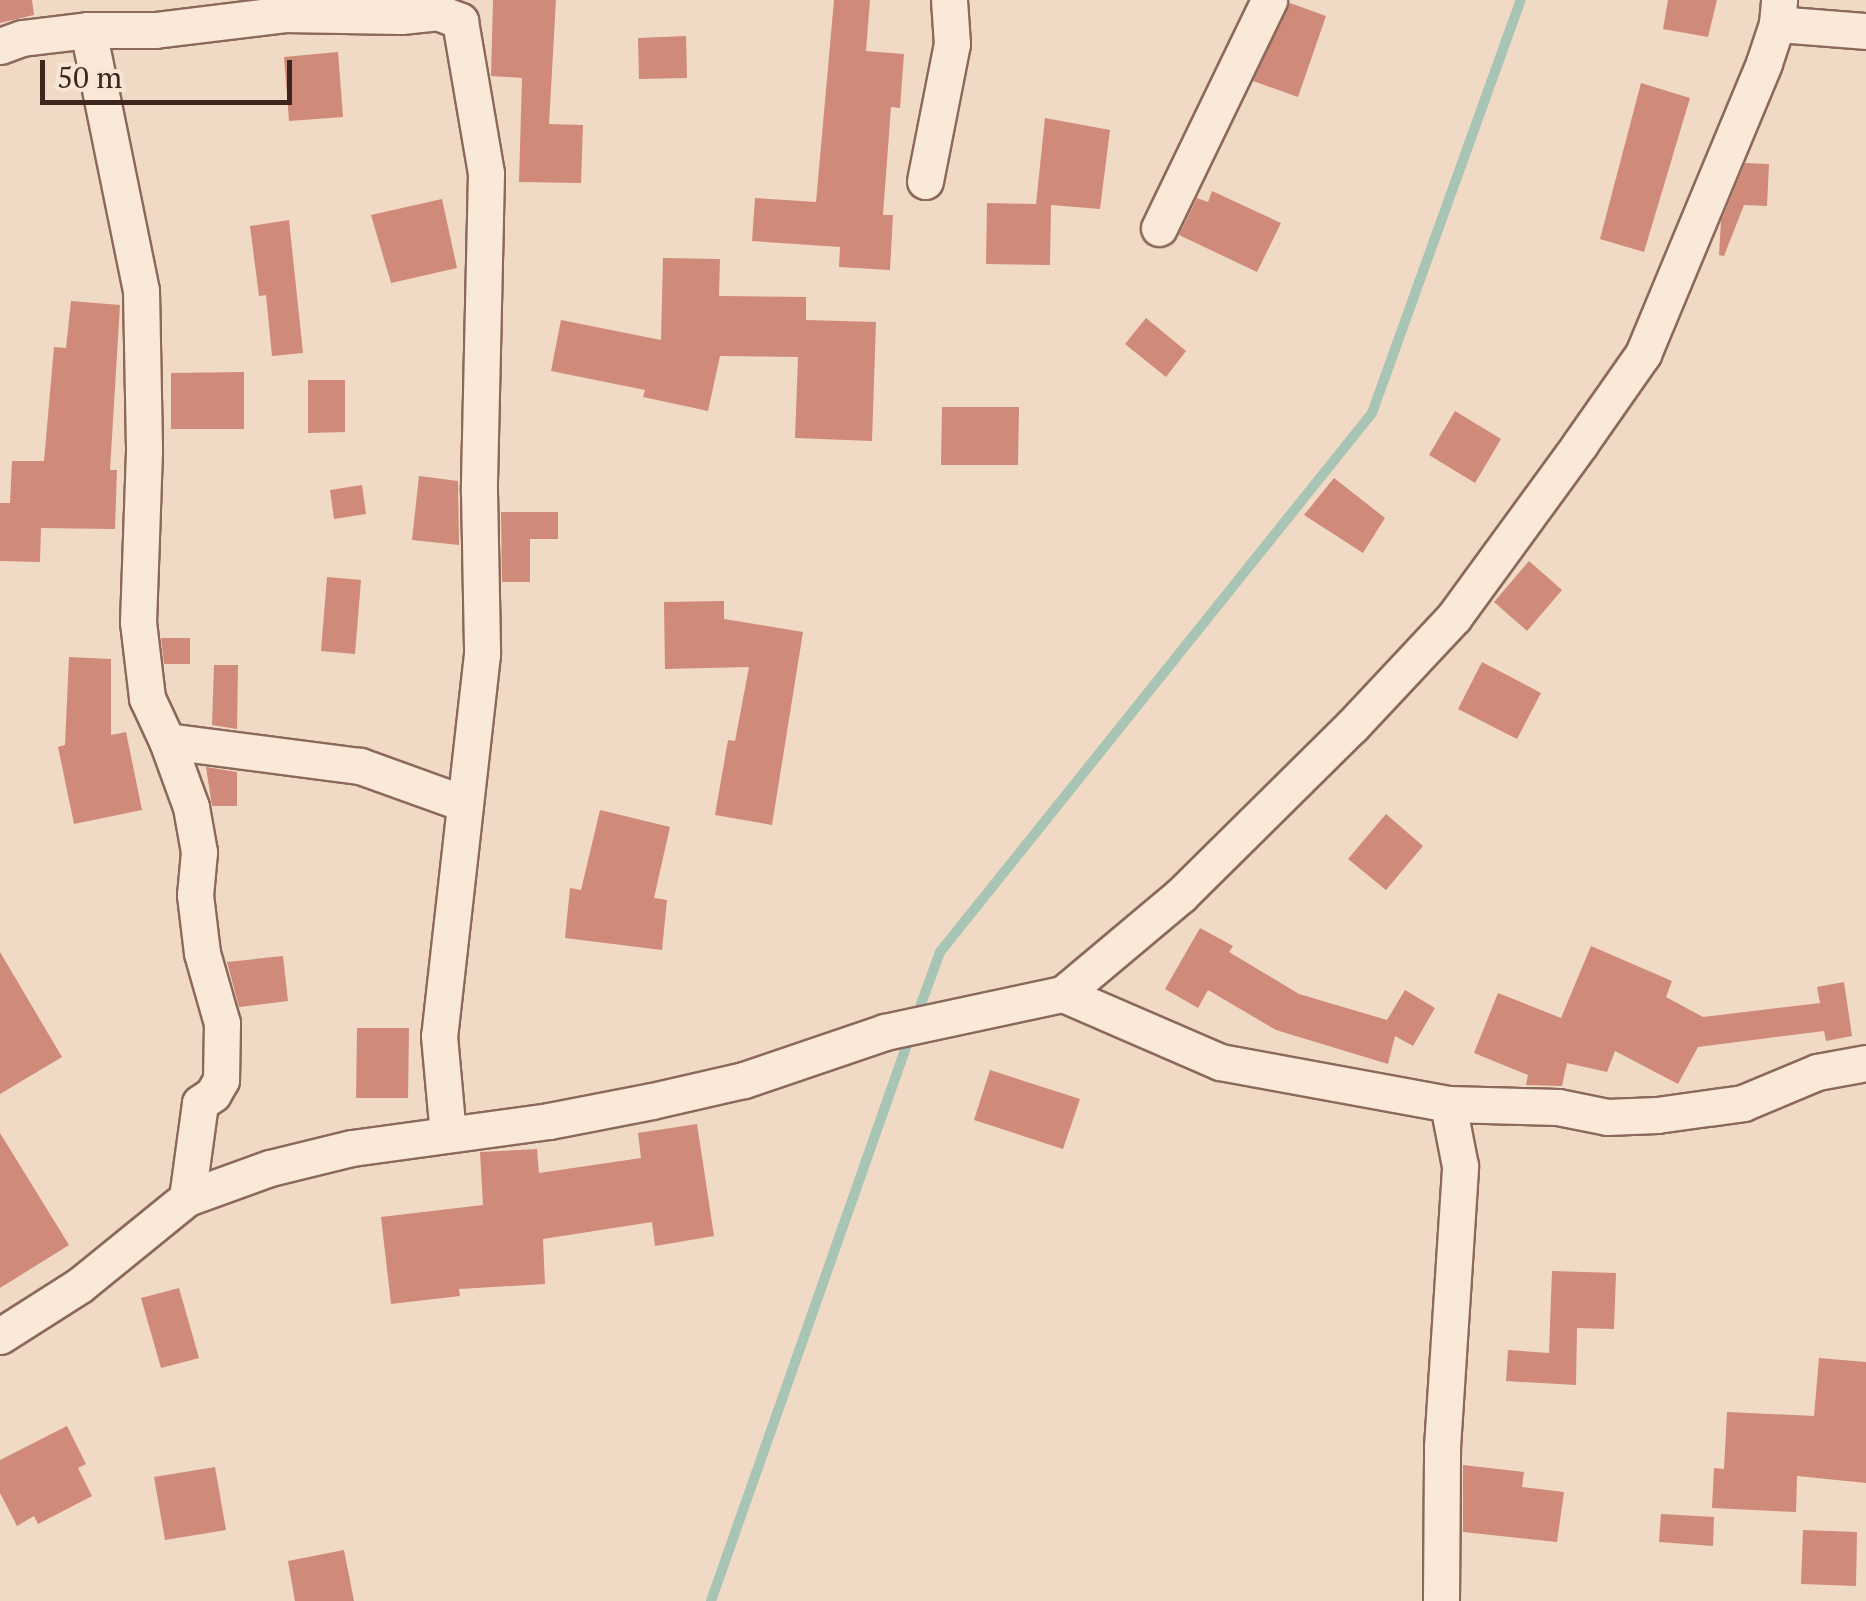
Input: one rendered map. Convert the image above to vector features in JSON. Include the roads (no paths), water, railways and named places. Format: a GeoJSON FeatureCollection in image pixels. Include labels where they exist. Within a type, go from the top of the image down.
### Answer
{"type":"FeatureCollection","features":[{"type":"Feature","properties":{"kind":"street"},"geometry":{"type":"LineString","coordinates":[[925,181],[952,44],[949,0]]}},
{"type":"Feature","properties":{"kind":"street"},"geometry":{"type":"LineString","coordinates":[[1159,228],[1269,0]]}},
{"type":"Feature","properties":{"kind":"street"},"geometry":{"type":"LineString","coordinates":[[0,46],[22,38],[88,30],[156,30],[285,14],[401,16],[437,12],[460,22],[486,173],[478,491],[482,654],[439,1036],[448,1134]]}},
{"type":"Feature","properties":{"kind":"street"},"geometry":{"type":"LineString","coordinates":[[0,1336],[80,1284],[188,1198],[270,1168],[336,1152],[550,1122],[707,1088],[885,1032],[1062,994],[1180,895],[1352,726],[1454,617],[1643,354],[1778,12],[1866,31]]}},
{"type":"Feature","properties":{"kind":"street"},"geometry":{"type":"LineString","coordinates":[[88,30],[141,291],[144,451],[138,622],[146,698],[167,741],[190,806],[199,852],[195,896],[202,953],[222,1023],[221,1080],[213,1094],[200,1103],[188,1198]]}},
{"type":"Feature","properties":{"kind":"street"},"geometry":{"type":"LineString","coordinates":[[167,741],[360,766],[463,803]]}},
{"type":"Feature","properties":{"kind":"street"},"geometry":{"type":"LineString","coordinates":[[1062,994],[1220,1062],[1448,1104],[1558,1107],[1607,1117],[1657,1115],[1743,1102],[1817,1072],[1866,1064]]}},
{"type":"Feature","properties":{"kind":"street"},"geometry":{"type":"LineString","coordinates":[[1442,1601],[1442,1448],[1460,1166],[1448,1104]]}},
{"type":"Feature","properties":{"kind":"waterway"},"geometry":{"type":"LineString","coordinates":[[917,1015],[940,952],[1372,413],[1521,0]]}},
{"type":"Feature","properties":{"kind":"waterway"},"geometry":{"type":"LineString","coordinates":[[711,1601],[910,1036]]}}]}
